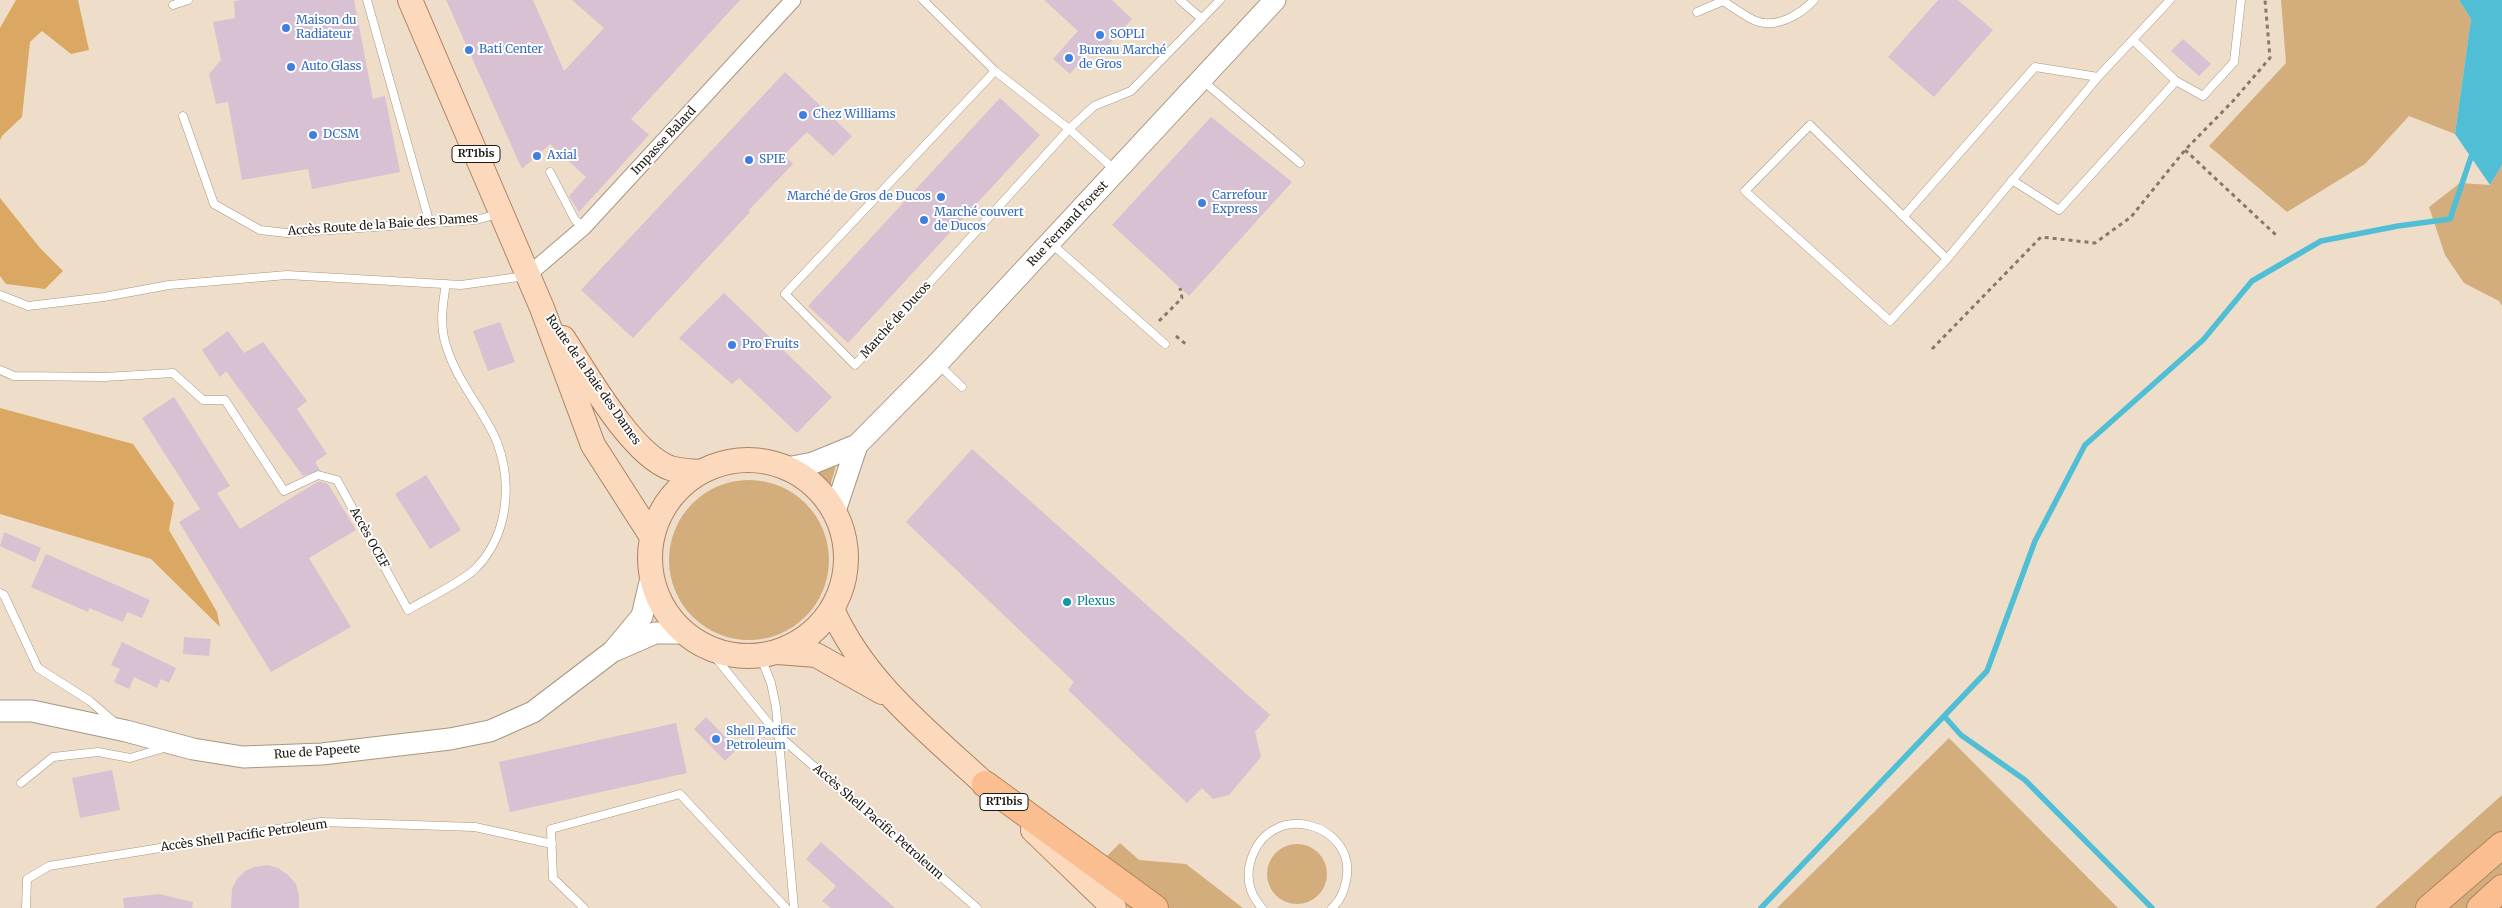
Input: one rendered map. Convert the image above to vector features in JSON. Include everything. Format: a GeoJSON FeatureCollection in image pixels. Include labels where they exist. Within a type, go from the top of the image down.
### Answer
{"type":"FeatureCollection","features":[{"type":"Feature","properties":{"kind":"highway"},"geometry":{"type":"LineString","coordinates":[[985,784],[1155,908]]}},
{"type":"Feature","properties":{"kind":"highway"},"geometry":{"type":"LineString","coordinates":[[2429,908],[2502,844]]}},
{"type":"Feature","properties":{"kind":"highway"},"geometry":{"type":"LineString","coordinates":[[2480,908],[2502,888]]}},
{"type":"Feature","properties":{"kind":"main road","name":"Route de la Baie des Dames"},"geometry":{"type":"LineString","coordinates":[[410,0],[542,308],[593,445],[652,537]]}},
{"type":"Feature","properties":{"kind":"main road","name":"Route de la Baie des Dames"},"geometry":{"type":"LineString","coordinates":[[542,308],[633,441],[654,460],[670,468],[700,472]]}},
{"type":"Feature","properties":{"kind":"main road"},"geometry":{"type":"LineString","coordinates":[[758,461],[787,468],[814,486],[834,511],[844,534],[846,559],[843,585],[832,609],[817,628],[798,642],[768,654],[724,653],[707,647],[684,633],[663,608],[651,578],[649,557],[652,537],[662,511],[678,489],[700,472],[728,462],[758,461]]}},
{"type":"Feature","properties":{"kind":"main road","name":"RT1bis"},"geometry":{"type":"LineString","coordinates":[[832,609],[841,630],[892,697],[1114,908]]}},
{"type":"Feature","properties":{"kind":"main road","name":"RT1bis"},"geometry":{"type":"LineString","coordinates":[[768,654],[816,655],[892,697]]}},
{"type":"Feature","properties":{"kind":"street","name":"Impasse Balard"},"geometry":{"type":"LineString","coordinates":[[528,275],[584,227],[793,0]]}},
{"type":"Feature","properties":{"kind":"street","name":"Rue Fernand Forest"},"geometry":{"type":"LineString","coordinates":[[787,468],[813,464],[857,445],[938,364],[1276,0]]}},
{"type":"Feature","properties":{"kind":"street","name":"Rue Fernand Forest"},"geometry":{"type":"LineString","coordinates":[[834,511],[857,445]]}},
{"type":"Feature","properties":{"kind":"street","name":"Rue de Papeete"},"geometry":{"type":"LineString","coordinates":[[0,711],[32,711],[126,731],[176,744],[243,757],[322,754],[490,731],[533,712],[614,651],[642,616],[651,578]]}},
{"type":"Feature","properties":{"kind":"street","name":"Rue de Papeete"},"geometry":{"type":"LineString","coordinates":[[614,651],[655,634],[684,633]]}},
{"type":"Feature","properties":{"kind":"lane"},"geometry":{"type":"LineString","coordinates":[[173,5],[188,0]]}},
{"type":"Feature","properties":{"kind":"lane"},"geometry":{"type":"LineString","coordinates":[[367,0],[430,224]]}},
{"type":"Feature","properties":{"kind":"lane"},"geometry":{"type":"LineString","coordinates":[[923,0],[995,71],[1069,129],[1116,171]]}},
{"type":"Feature","properties":{"kind":"lane"},"geometry":{"type":"LineString","coordinates":[[1180,0],[1202,19]]}},
{"type":"Feature","properties":{"kind":"lane","name":"Marché de Ducos"},"geometry":{"type":"LineString","coordinates":[[995,71],[785,294],[855,365],[1069,129],[1094,106],[1131,91],[1220,0]]}},
{"type":"Feature","properties":{"kind":"lane"},"geometry":{"type":"LineString","coordinates":[[1697,12],[1723,1],[1766,24],[1797,16],[1814,0]]}},
{"type":"Feature","properties":{"kind":"lane"},"geometry":{"type":"LineString","coordinates":[[1946,259],[1810,125],[1745,191],[1890,322],[1946,259],[2098,76],[2170,0]]}},
{"type":"Feature","properties":{"kind":"lane"},"geometry":{"type":"LineString","coordinates":[[2133,40],[2176,81],[2203,96],[2234,62],[2241,0]]}},
{"type":"Feature","properties":{"kind":"lane"},"geometry":{"type":"LineString","coordinates":[[1904,216],[2035,66],[2098,76]]}},
{"type":"Feature","properties":{"kind":"lane"},"geometry":{"type":"LineString","coordinates":[[1201,80],[1300,162]]}},
{"type":"Feature","properties":{"kind":"lane"},"geometry":{"type":"LineString","coordinates":[[2012,180],[2060,210],[2176,81]]}},
{"type":"Feature","properties":{"kind":"lane","name":"Accès Route de la Baie des Dames"},"geometry":{"type":"LineString","coordinates":[[183,116],[214,204],[260,230],[286,233],[430,224],[476,220],[501,213]]}},
{"type":"Feature","properties":{"kind":"lane"},"geometry":{"type":"LineString","coordinates":[[550,172],[575,220],[584,227]]}},
{"type":"Feature","properties":{"kind":"lane"},"geometry":{"type":"LineString","coordinates":[[1050,243],[1164,344]]}},
{"type":"Feature","properties":{"kind":"lane"},"geometry":{"type":"LineString","coordinates":[[0,295],[28,306],[104,297],[169,285],[287,276],[461,285],[528,275]]}},
{"type":"Feature","properties":{"kind":"lane","name":"Accès OCEF"},"geometry":{"type":"LineString","coordinates":[[0,370],[14,376],[104,376],[173,373],[203,400],[225,400],[284,491],[318,475],[337,480],[408,610],[473,570],[497,540],[506,509],[504,474],[496,442],[447,351],[440,315],[446,284]]}},
{"type":"Feature","properties":{"kind":"lane"},"geometry":{"type":"LineString","coordinates":[[938,364],[962,387]]}},
{"type":"Feature","properties":{"kind":"lane"},"geometry":{"type":"LineString","coordinates":[[0,593],[4,595],[38,668],[90,701],[126,731]]}},
{"type":"Feature","properties":{"kind":"lane","name":"Accès Shell Pacific Petroleum"},"geometry":{"type":"LineString","coordinates":[[707,647],[779,736],[977,908]]}},
{"type":"Feature","properties":{"kind":"lane"},"geometry":{"type":"LineString","coordinates":[[768,654],[779,736],[794,908]]}},
{"type":"Feature","properties":{"kind":"lane"},"geometry":{"type":"LineString","coordinates":[[21,783],[53,757],[98,752],[130,758],[176,744]]}},
{"type":"Feature","properties":{"kind":"lane"},"geometry":{"type":"LineString","coordinates":[[584,908],[553,878],[551,829],[680,794],[786,908]]}},
{"type":"Feature","properties":{"kind":"lane","name":"Accès Shell Pacific Petroleum"},"geometry":{"type":"LineString","coordinates":[[26,908],[27,880],[49,866],[321,822],[475,827],[552,844]]}},
{"type":"Feature","properties":{"kind":"lane"},"geometry":{"type":"LineString","coordinates":[[1262,908],[1250,889],[1247,874],[1254,848],[1271,831],[1282,826],[1302,823],[1316,827],[1329,834],[1338,845],[1345,860],[1347,876],[1344,892],[1332,908]]}},
{"type":"Feature","properties":{"kind":"path"},"geometry":{"type":"LineString","coordinates":[[1932,349],[2041,237],[2095,243],[2131,217],[2185,150],[2233,101],[2270,58],[2265,0]]}},
{"type":"Feature","properties":{"kind":"path"},"geometry":{"type":"LineString","coordinates":[[2185,150],[2276,236]]}},
{"type":"Feature","properties":{"kind":"path"},"geometry":{"type":"LineString","coordinates":[[1159,321],[1182,298],[1180,288]]}},
{"type":"Feature","properties":{"kind":"shaded area"},"geometry":{"type":"Polygon","coordinates":[[[16,0],[78,0],[89,50],[71,54],[42,31],[30,42],[22,117],[0,140],[0,28],[16,0]]]}},
{"type":"Feature","properties":{"kind":"shaded area"},"geometry":{"type":"Polygon","coordinates":[[[2281,0],[2459,0],[2471,19],[2455,134],[2409,116],[2365,164],[2287,212],[2209,146],[2286,63],[2281,0]]]}},
{"type":"Feature","properties":{"kind":"shaded area"},"geometry":{"type":"Polygon","coordinates":[[[2502,165],[2502,306],[2499,301],[2464,283],[2445,255],[2429,207],[2460,183],[2490,185],[2502,165]]]}},
{"type":"Feature","properties":{"kind":"shaded area"},"geometry":{"type":"Polygon","coordinates":[[[0,198],[40,248],[63,271],[45,289],[6,284],[0,276],[0,198]]]}},
{"type":"Feature","properties":{"kind":"shaded area"},"geometry":{"type":"Polygon","coordinates":[[[0,408],[133,444],[174,503],[169,530],[217,612],[220,627],[151,559],[0,514],[0,408]]]}},
{"type":"Feature","properties":{"kind":"shaded area"},"geometry":{"type":"Polygon","coordinates":[[[837,462],[829,490],[811,473],[837,462]]]}},
{"type":"Feature","properties":{"kind":"shaded area"},"geometry":{"type":"Polygon","coordinates":[[[749,480],[780,486],[800,498],[811,509],[823,529],[829,560],[823,591],[811,611],[800,622],[780,634],[749,640],[718,634],[698,622],[687,611],[675,591],[669,560],[675,529],[687,509],[698,498],[718,486],[749,480]]]}},
{"type":"Feature","properties":{"kind":"shaded area"},"geometry":{"type":"Polygon","coordinates":[[[1949,738],[2118,908],[1777,908],[1949,738]]]}},
{"type":"Feature","properties":{"kind":"shaded area"},"geometry":{"type":"Polygon","coordinates":[[[2502,795],[2502,908],[2375,908],[2502,795]]]}},
{"type":"Feature","properties":{"kind":"shaded area"},"geometry":{"type":"Polygon","coordinates":[[[1120,843],[1139,860],[1186,864],[1243,908],[1129,908],[1091,872],[1120,843]]]}},
{"type":"Feature","properties":{"kind":"shaded area"},"geometry":{"type":"Polygon","coordinates":[[[1291,844],[1303,844],[1314,849],[1322,857],[1327,868],[1325,886],[1314,899],[1303,904],[1291,904],[1280,899],[1272,891],[1267,880],[1267,868],[1272,857],[1280,849],[1291,844]]]}},
{"type":"Feature","properties":{"kind":"water"},"geometry":{"type":"Polygon","coordinates":[[[2459,0],[2502,0],[2502,165],[2490,185],[2455,134],[2471,19],[2459,0]]]}},
{"type":"Feature","properties":{"kind":"building"},"geometry":{"type":"Polygon","coordinates":[[[354,0],[373,99],[385,96],[400,172],[312,189],[308,169],[242,180],[228,102],[216,104],[209,74],[221,60],[213,22],[235,18],[234,1],[354,0]]]}},
{"type":"Feature","properties":{"kind":"building"},"geometry":{"type":"Polygon","coordinates":[[[446,0],[533,0],[564,71],[604,28],[572,0],[740,0],[631,119],[649,135],[579,212],[569,196],[586,177],[550,144],[522,169],[446,0]]]}},
{"type":"Feature","properties":{"kind":"building","name":"SOPLI"},"geometry":{"type":"Polygon","coordinates":[[[1044,0],[1112,0],[1132,19],[1102,52],[1094,45],[1070,74],[1053,59],[1078,31],[1044,0]]]}},
{"type":"Feature","properties":{"kind":"building"},"geometry":{"type":"Polygon","coordinates":[[[1938,0],[1958,0],[1993,30],[1934,97],[1888,57],[1938,0]]]}},
{"type":"Feature","properties":{"kind":"building"},"geometry":{"type":"Polygon","coordinates":[[[2183,39],[2211,64],[2199,76],[2171,51],[2183,39]]]}},
{"type":"Feature","properties":{"kind":"building"},"geometry":{"type":"Polygon","coordinates":[[[785,72],[852,136],[833,156],[807,132],[784,155],[793,164],[633,338],[581,290],[785,72]]]}},
{"type":"Feature","properties":{"kind":"building","name":"Marché couvert de Ducos"},"geometry":{"type":"Polygon","coordinates":[[[1000,98],[1040,135],[848,343],[808,306],[1000,98]]]}},
{"type":"Feature","properties":{"kind":"building","name":"Carrefour Express"},"geometry":{"type":"Polygon","coordinates":[[[1211,117],[1292,182],[1189,296],[1112,225],[1211,117]]]}},
{"type":"Feature","properties":{"kind":"building","name":"Pro Fruits"},"geometry":{"type":"Polygon","coordinates":[[[724,293],[832,397],[797,433],[739,378],[732,384],[679,338],[724,293]]]}},
{"type":"Feature","properties":{"kind":"building"},"geometry":{"type":"Polygon","coordinates":[[[500,322],[515,362],[488,371],[473,331],[500,322]]]}},
{"type":"Feature","properties":{"kind":"building"},"geometry":{"type":"Polygon","coordinates":[[[228,331],[244,353],[263,342],[307,401],[297,409],[327,454],[315,462],[320,470],[303,476],[226,371],[220,377],[202,350],[228,331]]]}},
{"type":"Feature","properties":{"kind":"building"},"geometry":{"type":"Polygon","coordinates":[[[174,397],[230,486],[217,493],[240,529],[319,481],[328,484],[356,530],[309,558],[351,627],[271,672],[179,522],[200,509],[142,418],[174,397]]]}},
{"type":"Feature","properties":{"kind":"building","name":"Plexus"},"geometry":{"type":"Polygon","coordinates":[[[972,449],[1270,715],[1255,732],[1261,757],[1229,795],[1213,799],[1202,788],[1187,803],[1068,690],[1074,682],[906,522],[972,449]]]}},
{"type":"Feature","properties":{"kind":"building"},"geometry":{"type":"Polygon","coordinates":[[[426,475],[461,530],[430,549],[395,494],[426,475]]]}},
{"type":"Feature","properties":{"kind":"building"},"geometry":{"type":"Polygon","coordinates":[[[4,532],[41,548],[35,562],[0,546],[4,532]]]}},
{"type":"Feature","properties":{"kind":"building"},"geometry":{"type":"Polygon","coordinates":[[[46,554],[150,600],[142,618],[127,612],[123,622],[89,608],[88,612],[31,587],[46,554]]]}},
{"type":"Feature","properties":{"kind":"building"},"geometry":{"type":"Polygon","coordinates":[[[184,637],[211,639],[209,656],[183,654],[184,637]]]}},
{"type":"Feature","properties":{"kind":"building"},"geometry":{"type":"Polygon","coordinates":[[[122,642],[176,668],[169,683],[161,679],[157,688],[134,677],[129,689],[114,682],[120,669],[111,665],[122,642]]]}},
{"type":"Feature","properties":{"kind":"building","name":"Shell Pacific Petroleum"},"geometry":{"type":"Polygon","coordinates":[[[706,717],[737,749],[725,761],[694,729],[706,717]]]}},
{"type":"Feature","properties":{"kind":"building"},"geometry":{"type":"Polygon","coordinates":[[[676,723],[687,773],[510,812],[499,762],[676,723]]]}},
{"type":"Feature","properties":{"kind":"building"},"geometry":{"type":"Polygon","coordinates":[[[112,770],[120,810],[80,818],[72,778],[112,770]]]}},
{"type":"Feature","properties":{"kind":"building"},"geometry":{"type":"Polygon","coordinates":[[[821,842],[895,908],[831,908],[822,901],[836,886],[806,859],[821,842]]]}},
{"type":"Feature","properties":{"kind":"building"},"geometry":{"type":"Polygon","coordinates":[[[267,865],[278,868],[296,884],[299,908],[231,908],[232,889],[237,879],[245,871],[267,865]]]}},
{"type":"Feature","properties":{"kind":"building"},"geometry":{"type":"Polygon","coordinates":[[[159,894],[193,902],[192,908],[124,908],[123,898],[159,894]]]}},
{"type":"Feature","properties":{"kind":"waterway"},"geometry":{"type":"LineString","coordinates":[[1761,908],[1987,671],[2035,541],[2085,445],[2203,340],[2252,281],[2321,241],[2398,226],[2450,219],[2471,157]]}},
{"type":"Feature","properties":{"kind":"waterway"},"geometry":{"type":"LineString","coordinates":[[1944,716],[1961,735],[2025,780],[2152,908]]}},
{"type":"Feature","properties":{"kind":"place","name":"Maison du Radiateur"},"geometry":{"type":"Point","coordinates":[286,28]}},
{"type":"Feature","properties":{"kind":"place","name":"SOPLI"},"geometry":{"type":"Point","coordinates":[1100,35]}},
{"type":"Feature","properties":{"kind":"place","name":"Bati Center"},"geometry":{"type":"Point","coordinates":[469,50]}},
{"type":"Feature","properties":{"kind":"place","name":"Bureau Marché de Gros"},"geometry":{"type":"Point","coordinates":[1069,58]}},
{"type":"Feature","properties":{"kind":"place","name":"Auto Glass"},"geometry":{"type":"Point","coordinates":[291,67]}},
{"type":"Feature","properties":{"kind":"place","name":"Chez Williams"},"geometry":{"type":"Point","coordinates":[803,115]}},
{"type":"Feature","properties":{"kind":"place","name":"DCSM"},"geometry":{"type":"Point","coordinates":[313,135]}},
{"type":"Feature","properties":{"kind":"place","name":"Axial"},"geometry":{"type":"Point","coordinates":[537,156]}},
{"type":"Feature","properties":{"kind":"place","name":"SPIE"},"geometry":{"type":"Point","coordinates":[749,160]}},
{"type":"Feature","properties":{"kind":"place","name":"Marché de Gros de Ducos"},"geometry":{"type":"Point","coordinates":[941,197]}},
{"type":"Feature","properties":{"kind":"place","name":"Carrefour Express"},"geometry":{"type":"Point","coordinates":[1202,203]}},
{"type":"Feature","properties":{"kind":"place","name":"Marché couvert de Ducos"},"geometry":{"type":"Point","coordinates":[924,220]}},
{"type":"Feature","properties":{"kind":"place","name":"Pro Fruits"},"geometry":{"type":"Point","coordinates":[732,345]}},
{"type":"Feature","properties":{"kind":"place","name":"Plexus"},"geometry":{"type":"Point","coordinates":[1067,602]}},
{"type":"Feature","properties":{"kind":"place","name":"Shell Pacific Petroleum"},"geometry":{"type":"Point","coordinates":[716,739]}}]}
